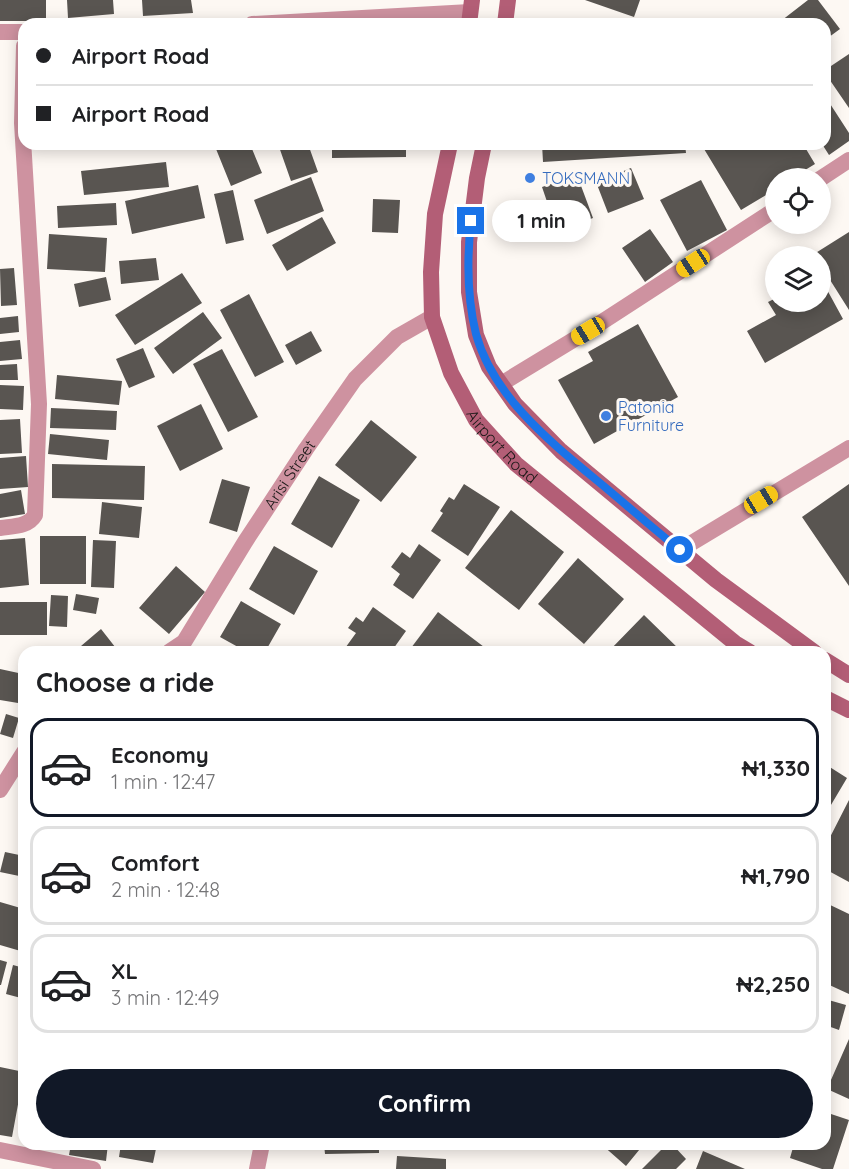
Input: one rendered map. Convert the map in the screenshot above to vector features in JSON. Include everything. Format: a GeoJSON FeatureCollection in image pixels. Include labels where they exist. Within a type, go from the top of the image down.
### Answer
{"type":"FeatureCollection","features":[{"type":"Feature","properties":{"kind":"main road"},"geometry":{"type":"LineString","coordinates":[[506,18],[508,0]]}},
{"type":"Feature","properties":{"kind":"main road","name":"Airport Road"},"geometry":{"type":"LineString","coordinates":[[449,150],[435,214],[431,272],[432,316],[451,373],[476,420],[516,464],[740,646]]}},
{"type":"Feature","properties":{"kind":"main road"},"geometry":{"type":"LineString","coordinates":[[483,150],[469,242],[469,292],[476,335],[489,367],[515,404],[561,451],[716,580],[806,646]]}},
{"type":"Feature","properties":{"kind":"main road"},"geometry":{"type":"LineString","coordinates":[[831,664],[849,675]]}},
{"type":"Feature","properties":{"kind":"main road"},"geometry":{"type":"LineString","coordinates":[[831,701],[849,710]]}},
{"type":"Feature","properties":{"kind":"street"},"geometry":{"type":"LineString","coordinates":[[361,18],[470,12]]}},
{"type":"Feature","properties":{"kind":"street"},"geometry":{"type":"LineString","coordinates":[[0,32],[18,32]]}},
{"type":"Feature","properties":{"kind":"street"},"geometry":{"type":"LineString","coordinates":[[0,528],[23,525],[32,521],[35,514],[39,404],[24,150]]}},
{"type":"Feature","properties":{"kind":"street"},"geometry":{"type":"LineString","coordinates":[[831,172],[849,160]]}},
{"type":"Feature","properties":{"kind":"street"},"geometry":{"type":"LineString","coordinates":[[501,384],[588,331],[765,216]]}},
{"type":"Feature","properties":{"kind":"street","name":"Arisi Street"},"geometry":{"type":"LineString","coordinates":[[178,646],[184,642],[251,533],[355,379],[397,337],[432,316]]}},
{"type":"Feature","properties":{"kind":"street"},"geometry":{"type":"LineString","coordinates":[[680,550],[849,448]]}},
{"type":"Feature","properties":{"kind":"street"},"geometry":{"type":"LineString","coordinates":[[0,790],[18,762]]}},
{"type":"Feature","properties":{"kind":"street"},"geometry":{"type":"LineString","coordinates":[[0,1150],[93,1169]]}},
{"type":"Feature","properties":{"kind":"street"},"geometry":{"type":"LineString","coordinates":[[257,1169],[261,1150]]}},
{"type":"Feature","properties":{"kind":"building"},"geometry":{"type":"Polygon","coordinates":[[[0,0],[46,0],[46,18],[18,18],[18,21],[0,21],[0,0]]]}},
{"type":"Feature","properties":{"kind":"building"},"geometry":{"type":"Polygon","coordinates":[[[67,0],[113,0],[114,14],[68,18],[67,0]]]}},
{"type":"Feature","properties":{"kind":"building"},"geometry":{"type":"Polygon","coordinates":[[[142,0],[191,0],[193,13],[143,16],[142,0]]]}},
{"type":"Feature","properties":{"kind":"building"},"geometry":{"type":"Polygon","coordinates":[[[585,0],[640,0],[634,17],[585,0]]]}},
{"type":"Feature","properties":{"kind":"building"},"geometry":{"type":"Polygon","coordinates":[[[808,0],[818,0],[840,29],[831,36],[831,18],[785,18],[808,0]]]}},
{"type":"Feature","properties":{"kind":"building"},"geometry":{"type":"Polygon","coordinates":[[[849,54],[849,108],[831,82],[831,66],[849,54]]]}},
{"type":"Feature","properties":{"kind":"building"},"geometry":{"type":"Polygon","coordinates":[[[831,105],[849,133],[849,141],[829,155],[826,150],[831,150],[831,105]]]}},
{"type":"Feature","properties":{"kind":"building"},"geometry":{"type":"Polygon","coordinates":[[[216,150],[252,150],[262,173],[231,186],[216,150]]]}},
{"type":"Feature","properties":{"kind":"building"},"geometry":{"type":"Polygon","coordinates":[[[280,150],[310,150],[318,172],[291,181],[280,150]]]}},
{"type":"Feature","properties":{"kind":"building"},"geometry":{"type":"Polygon","coordinates":[[[332,150],[406,150],[406,157],[332,158],[332,150]]]}},
{"type":"Feature","properties":{"kind":"building"},"geometry":{"type":"Polygon","coordinates":[[[542,150],[686,150],[686,153],[543,162],[542,150]]]}},
{"type":"Feature","properties":{"kind":"building"},"geometry":{"type":"Polygon","coordinates":[[[705,150],[807,150],[815,164],[808,168],[765,168],[765,196],[741,210],[705,150]]]}},
{"type":"Feature","properties":{"kind":"building"},"geometry":{"type":"Polygon","coordinates":[[[166,162],[169,187],[84,195],[81,171],[166,162]]]}},
{"type":"Feature","properties":{"kind":"building"},"geometry":{"type":"Polygon","coordinates":[[[631,168],[644,199],[608,213],[596,182],[631,168]]]}},
{"type":"Feature","properties":{"kind":"building"},"geometry":{"type":"Polygon","coordinates":[[[577,175],[593,218],[557,231],[542,187],[577,175]]]}},
{"type":"Feature","properties":{"kind":"building"},"geometry":{"type":"Polygon","coordinates":[[[311,177],[324,211],[267,234],[254,200],[311,177]]]}},
{"type":"Feature","properties":{"kind":"building"},"geometry":{"type":"Polygon","coordinates":[[[701,180],[727,230],[687,251],[660,200],[701,180]]]}},
{"type":"Feature","properties":{"kind":"building"},"geometry":{"type":"Polygon","coordinates":[[[198,185],[205,218],[132,234],[125,201],[198,185]]]}},
{"type":"Feature","properties":{"kind":"building"},"geometry":{"type":"Polygon","coordinates":[[[233,190],[244,240],[226,244],[214,194],[233,190]]]}},
{"type":"Feature","properties":{"kind":"building"},"geometry":{"type":"Polygon","coordinates":[[[373,199],[400,200],[398,233],[372,232],[373,199]]]}},
{"type":"Feature","properties":{"kind":"building"},"geometry":{"type":"Polygon","coordinates":[[[116,203],[117,225],[58,228],[57,206],[116,203]]]}},
{"type":"Feature","properties":{"kind":"building"},"geometry":{"type":"Polygon","coordinates":[[[322,217],[336,243],[287,271],[272,245],[322,217]]]}},
{"type":"Feature","properties":{"kind":"building"},"geometry":{"type":"Polygon","coordinates":[[[650,229],[673,262],[645,282],[622,248],[650,229]]]}},
{"type":"Feature","properties":{"kind":"building"},"geometry":{"type":"Polygon","coordinates":[[[849,232],[849,310],[831,281],[831,246],[827,246],[849,232]]]}},
{"type":"Feature","properties":{"kind":"building"},"geometry":{"type":"Polygon","coordinates":[[[49,234],[107,238],[105,272],[47,269],[49,234]]]}},
{"type":"Feature","properties":{"kind":"building"},"geometry":{"type":"Polygon","coordinates":[[[156,258],[159,280],[121,284],[119,261],[156,258]]]}},
{"type":"Feature","properties":{"kind":"building"},"geometry":{"type":"Polygon","coordinates":[[[14,268],[17,305],[1,306],[0,269],[14,268]]]}},
{"type":"Feature","properties":{"kind":"building"},"geometry":{"type":"Polygon","coordinates":[[[182,273],[202,303],[135,345],[115,315],[182,273]]]}},
{"type":"Feature","properties":{"kind":"building"},"geometry":{"type":"Polygon","coordinates":[[[106,277],[111,300],[79,307],[74,284],[106,277]]]}},
{"type":"Feature","properties":{"kind":"building"},"geometry":{"type":"Polygon","coordinates":[[[249,294],[284,362],[255,377],[220,310],[249,294]]]}},
{"type":"Feature","properties":{"kind":"building"},"geometry":{"type":"Polygon","coordinates":[[[831,297],[843,319],[765,363],[747,331],[776,315],[774,312],[831,312],[831,297]]]}},
{"type":"Feature","properties":{"kind":"building"},"geometry":{"type":"Polygon","coordinates":[[[203,312],[222,338],[173,374],[154,348],[203,312]]]}},
{"type":"Feature","properties":{"kind":"building"},"geometry":{"type":"Polygon","coordinates":[[[18,316],[19,332],[0,334],[0,318],[18,316]]]}},
{"type":"Feature","properties":{"kind":"building"},"geometry":{"type":"Polygon","coordinates":[[[638,324],[678,397],[594,444],[558,380],[593,361],[588,352],[638,324]]]}},
{"type":"Feature","properties":{"kind":"building"},"geometry":{"type":"Polygon","coordinates":[[[311,331],[322,351],[296,365],[285,345],[311,331]]]}},
{"type":"Feature","properties":{"kind":"building"},"geometry":{"type":"Polygon","coordinates":[[[20,340],[22,359],[0,361],[0,342],[20,340]]]}},
{"type":"Feature","properties":{"kind":"building"},"geometry":{"type":"Polygon","coordinates":[[[143,348],[155,377],[129,388],[116,359],[143,348]]]}},
{"type":"Feature","properties":{"kind":"building"},"geometry":{"type":"Polygon","coordinates":[[[222,349],[258,417],[228,432],[193,364],[222,349]]]}},
{"type":"Feature","properties":{"kind":"building"},"geometry":{"type":"Polygon","coordinates":[[[17,364],[18,380],[0,380],[0,365],[17,364]]]}},
{"type":"Feature","properties":{"kind":"building"},"geometry":{"type":"Polygon","coordinates":[[[57,375],[122,381],[119,405],[55,399],[57,375]]]}},
{"type":"Feature","properties":{"kind":"building"},"geometry":{"type":"Polygon","coordinates":[[[0,385],[24,386],[23,410],[0,409],[0,385]]]}},
{"type":"Feature","properties":{"kind":"building"},"geometry":{"type":"Polygon","coordinates":[[[201,404],[223,449],[180,471],[157,426],[201,404]]]}},
{"type":"Feature","properties":{"kind":"building"},"geometry":{"type":"Polygon","coordinates":[[[51,408],[117,411],[116,430],[50,428],[51,408]]]}},
{"type":"Feature","properties":{"kind":"building"},"geometry":{"type":"Polygon","coordinates":[[[20,419],[22,453],[0,454],[0,420],[20,419]]]}},
{"type":"Feature","properties":{"kind":"building"},"geometry":{"type":"Polygon","coordinates":[[[371,420],[417,457],[381,502],[335,465],[371,420]]]}},
{"type":"Feature","properties":{"kind":"building"},"geometry":{"type":"Polygon","coordinates":[[[50,434],[109,440],[107,460],[48,454],[50,434]]]}},
{"type":"Feature","properties":{"kind":"building"},"geometry":{"type":"Polygon","coordinates":[[[26,456],[28,487],[0,489],[0,458],[26,456]]]}},
{"type":"Feature","properties":{"kind":"building"},"geometry":{"type":"Polygon","coordinates":[[[52,464],[145,466],[144,500],[52,498],[52,464]]]}},
{"type":"Feature","properties":{"kind":"building"},"geometry":{"type":"Polygon","coordinates":[[[319,476],[360,500],[332,548],[291,524],[319,476]]]}},
{"type":"Feature","properties":{"kind":"building"},"geometry":{"type":"Polygon","coordinates":[[[222,479],[250,487],[237,532],[209,523],[222,479]]]}},
{"type":"Feature","properties":{"kind":"building"},"geometry":{"type":"Polygon","coordinates":[[[464,484],[500,507],[468,556],[431,531],[443,513],[440,511],[449,497],[454,500],[464,484]]]}},
{"type":"Feature","properties":{"kind":"building"},"geometry":{"type":"Polygon","coordinates":[[[849,484],[849,586],[802,517],[849,484]]]}},
{"type":"Feature","properties":{"kind":"building"},"geometry":{"type":"Polygon","coordinates":[[[21,490],[25,514],[0,518],[0,494],[21,490]]]}},
{"type":"Feature","properties":{"kind":"building"},"geometry":{"type":"Polygon","coordinates":[[[102,502],[142,507],[139,538],[99,534],[102,502]]]}},
{"type":"Feature","properties":{"kind":"building"},"geometry":{"type":"Polygon","coordinates":[[[511,510],[564,552],[519,610],[465,568],[511,510]]]}},
{"type":"Feature","properties":{"kind":"building"},"geometry":{"type":"Polygon","coordinates":[[[40,536],[86,536],[86,584],[40,584],[40,536]]]}},
{"type":"Feature","properties":{"kind":"building"},"geometry":{"type":"Polygon","coordinates":[[[25,538],[29,585],[0,588],[0,540],[25,538]]]}},
{"type":"Feature","properties":{"kind":"building"},"geometry":{"type":"Polygon","coordinates":[[[93,540],[116,541],[114,588],[91,587],[93,540]]]}},
{"type":"Feature","properties":{"kind":"building"},"geometry":{"type":"Polygon","coordinates":[[[419,544],[441,560],[413,599],[393,585],[400,574],[391,567],[402,552],[410,558],[419,544]]]}},
{"type":"Feature","properties":{"kind":"building"},"geometry":{"type":"Polygon","coordinates":[[[274,546],[318,571],[294,615],[249,589],[274,546]]]}},
{"type":"Feature","properties":{"kind":"building"},"geometry":{"type":"Polygon","coordinates":[[[578,558],[624,599],[584,644],[538,604],[578,558]]]}},
{"type":"Feature","properties":{"kind":"building"},"geometry":{"type":"Polygon","coordinates":[[[176,566],[205,592],[169,634],[139,608],[176,566]]]}},
{"type":"Feature","properties":{"kind":"building"},"geometry":{"type":"Polygon","coordinates":[[[76,594],[99,598],[96,614],[73,610],[76,594]]]}},
{"type":"Feature","properties":{"kind":"building"},"geometry":{"type":"Polygon","coordinates":[[[51,595],[68,596],[67,627],[49,626],[51,595]]]}},
{"type":"Feature","properties":{"kind":"building"},"geometry":{"type":"Polygon","coordinates":[[[241,601],[281,624],[268,646],[236,646],[220,637],[241,601]]]}},
{"type":"Feature","properties":{"kind":"building"},"geometry":{"type":"Polygon","coordinates":[[[0,602],[47,602],[47,635],[0,635],[0,602]]]}},
{"type":"Feature","properties":{"kind":"building"},"geometry":{"type":"Polygon","coordinates":[[[373,607],[406,631],[395,646],[347,646],[356,633],[348,628],[356,617],[363,622],[373,607]]]}},
{"type":"Feature","properties":{"kind":"building"},"geometry":{"type":"Polygon","coordinates":[[[438,612],[483,646],[412,646],[438,612]]]}},
{"type":"Feature","properties":{"kind":"building"},"geometry":{"type":"Polygon","coordinates":[[[644,615],[676,646],[614,646],[644,615]]]}},
{"type":"Feature","properties":{"kind":"building"},"geometry":{"type":"Polygon","coordinates":[[[101,629],[114,646],[81,646],[101,629]]]}},
{"type":"Feature","properties":{"kind":"building"},"geometry":{"type":"Polygon","coordinates":[[[0,669],[18,673],[18,703],[0,700],[0,669]]]}},
{"type":"Feature","properties":{"kind":"building"},"geometry":{"type":"Polygon","coordinates":[[[6,714],[18,718],[13,738],[0,734],[6,714]]]}},
{"type":"Feature","properties":{"kind":"building"},"geometry":{"type":"Polygon","coordinates":[[[831,768],[847,778],[831,805],[831,768]]]}},
{"type":"Feature","properties":{"kind":"building"},"geometry":{"type":"Polygon","coordinates":[[[849,800],[849,882],[831,872],[831,835],[849,800]]]}},
{"type":"Feature","properties":{"kind":"building"},"geometry":{"type":"Polygon","coordinates":[[[5,852],[18,855],[18,876],[0,872],[5,852]]]}},
{"type":"Feature","properties":{"kind":"building"},"geometry":{"type":"Polygon","coordinates":[[[0,902],[18,907],[18,950],[0,945],[0,902]]]}},
{"type":"Feature","properties":{"kind":"building"},"geometry":{"type":"Polygon","coordinates":[[[831,905],[849,914],[849,994],[831,986],[831,905]]]}},
{"type":"Feature","properties":{"kind":"building"},"geometry":{"type":"Polygon","coordinates":[[[0,960],[7,962],[1,985],[0,985],[0,960]]]}},
{"type":"Feature","properties":{"kind":"building"},"geometry":{"type":"Polygon","coordinates":[[[13,965],[18,966],[18,997],[6,994],[13,965]]]}},
{"type":"Feature","properties":{"kind":"building"},"geometry":{"type":"Polygon","coordinates":[[[831,1001],[846,1005],[839,1030],[831,1027],[831,1001]]]}},
{"type":"Feature","properties":{"kind":"building"},"geometry":{"type":"Polygon","coordinates":[[[849,1039],[849,1099],[831,1091],[831,1080],[849,1039]]]}},
{"type":"Feature","properties":{"kind":"building"},"geometry":{"type":"Polygon","coordinates":[[[0,1067],[18,1071],[18,1104],[12,1137],[0,1135],[0,1067]]]}},
{"type":"Feature","properties":{"kind":"building"},"geometry":{"type":"Polygon","coordinates":[[[831,1114],[849,1120],[833,1169],[822,1169],[790,1158],[792,1150],[831,1150],[831,1114]]]}},
{"type":"Feature","properties":{"kind":"building"},"geometry":{"type":"Polygon","coordinates":[[[70,1150],[107,1150],[106,1161],[69,1155],[70,1150]]]}},
{"type":"Feature","properties":{"kind":"building"},"geometry":{"type":"Polygon","coordinates":[[[120,1150],[156,1150],[153,1163],[119,1157],[120,1150]]]}},
{"type":"Feature","properties":{"kind":"building"},"geometry":{"type":"Polygon","coordinates":[[[325,1150],[379,1150],[379,1153],[325,1154],[325,1150]]]}},
{"type":"Feature","properties":{"kind":"building"},"geometry":{"type":"Polygon","coordinates":[[[608,1150],[639,1150],[626,1166],[608,1150]]]}},
{"type":"Feature","properties":{"kind":"building"},"geometry":{"type":"Polygon","coordinates":[[[661,1150],[678,1150],[686,1159],[676,1169],[642,1169],[661,1150]]]}},
{"type":"Feature","properties":{"kind":"building"},"geometry":{"type":"Polygon","coordinates":[[[703,1151],[745,1169],[696,1169],[703,1151]]]}},
{"type":"Feature","properties":{"kind":"building"},"geometry":{"type":"Polygon","coordinates":[[[397,1156],[446,1159],[446,1169],[396,1169],[397,1156]]]}},
{"type":"Feature","properties":{"kind":"place","name":"TOKSMANN"},"geometry":{"type":"Point","coordinates":[530,178]}},
{"type":"Feature","properties":{"kind":"place","name":"Patonia Furniture"},"geometry":{"type":"Point","coordinates":[606,416]}},
{"type":"Feature","properties":{"kind":"route"},"geometry":{"type":"LineString","coordinates":[[471,221],[469,292],[476,335],[489,367],[515,404],[561,451],[680,550]]}}]}
